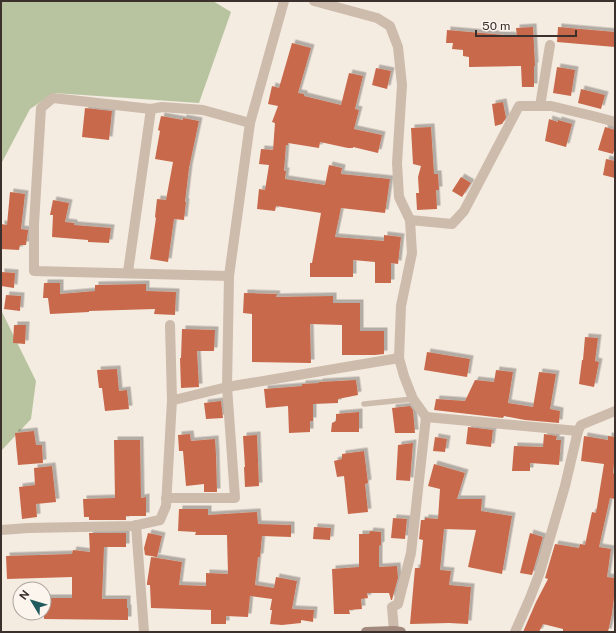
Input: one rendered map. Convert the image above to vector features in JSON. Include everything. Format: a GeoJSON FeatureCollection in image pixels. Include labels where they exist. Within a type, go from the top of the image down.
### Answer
{"type":"FeatureCollection","features":[{"type":"Feature","properties":{"kind":"main road"},"geometry":{"type":"LineString","coordinates":[[366,632],[397,632]]}},
{"type":"Feature","properties":{"kind":"street"},"geometry":{"type":"LineString","coordinates":[[166,498],[235,498],[227,387],[229,276],[250,123],[284,1]]}},
{"type":"Feature","properties":{"kind":"street"},"geometry":{"type":"LineString","coordinates":[[314,1],[377,18],[390,26],[398,47],[402,85],[397,163],[399,197],[410,220],[412,252],[401,306],[399,358],[413,399],[426,417],[411,553],[398,604],[392,607],[397,632]]}},
{"type":"Feature","properties":{"kind":"street"},"geometry":{"type":"LineString","coordinates":[[540,106],[550,45]]}},
{"type":"Feature","properties":{"kind":"street"},"geometry":{"type":"LineString","coordinates":[[229,276],[34,270],[34,224],[41,108],[53,98],[151,109],[162,107],[203,110],[250,123]]}},
{"type":"Feature","properties":{"kind":"street"},"geometry":{"type":"LineString","coordinates":[[410,220],[452,224],[464,211],[520,106],[551,106],[615,122]]}},
{"type":"Feature","properties":{"kind":"street"},"geometry":{"type":"LineString","coordinates":[[128,272],[151,109]]}},
{"type":"Feature","properties":{"kind":"street"},"geometry":{"type":"LineString","coordinates":[[1,530],[136,525],[160,520],[166,506],[172,400],[170,325]]}},
{"type":"Feature","properties":{"kind":"street"},"geometry":{"type":"LineString","coordinates":[[172,400],[227,387],[399,358]]}},
{"type":"Feature","properties":{"kind":"street"},"geometry":{"type":"LineString","coordinates":[[515,632],[540,572],[565,486],[578,431],[581,426],[615,411]]}},
{"type":"Feature","properties":{"kind":"street"},"geometry":{"type":"LineString","coordinates":[[426,417],[578,431]]}},
{"type":"Feature","properties":{"kind":"street"},"geometry":{"type":"LineString","coordinates":[[136,525],[144,632]]}},
{"type":"Feature","properties":{"kind":"lane"},"geometry":{"type":"LineString","coordinates":[[364,404],[413,399]]}},
{"type":"Feature","properties":{"kind":"green space"},"geometry":{"type":"Polygon","coordinates":[[[1,1],[213,1],[231,12],[199,103],[54,93],[30,109],[1,164],[1,1]]]}},
{"type":"Feature","properties":{"kind":"green space"},"geometry":{"type":"Polygon","coordinates":[[[1,310],[36,381],[31,419],[1,451],[1,310]]]}},
{"type":"Feature","properties":{"kind":"building"},"geometry":{"type":"Polygon","coordinates":[[[533,27],[535,66],[534,87],[522,87],[521,66],[469,67],[469,57],[463,56],[463,50],[452,49],[453,43],[446,43],[447,30],[517,36],[516,28],[533,27]]]}},
{"type":"Feature","properties":{"kind":"building"},"geometry":{"type":"Polygon","coordinates":[[[558,27],[615,32],[615,47],[557,42],[558,27]]]}},
{"type":"Feature","properties":{"kind":"building"},"geometry":{"type":"Polygon","coordinates":[[[292,43],[311,48],[298,93],[304,94],[304,96],[341,105],[349,73],[363,76],[355,109],[359,110],[354,129],[382,135],[378,153],[353,147],[348,148],[320,142],[319,148],[288,143],[288,145],[286,145],[284,171],[286,171],[285,179],[325,185],[329,165],[342,168],[341,174],[390,179],[385,213],[341,208],[335,237],[384,241],[384,235],[401,237],[398,264],[391,263],[391,283],[375,283],[375,262],[353,260],[353,277],[310,277],[310,263],[312,263],[321,213],[276,206],[275,211],[257,209],[259,189],[265,190],[269,165],[259,164],[261,149],[273,150],[275,123],[272,122],[278,106],[268,104],[272,86],[279,88],[292,43]]]}},
{"type":"Feature","properties":{"kind":"building"},"geometry":{"type":"Polygon","coordinates":[[[557,67],[575,70],[571,96],[553,93],[557,67]]]}},
{"type":"Feature","properties":{"kind":"building"},"geometry":{"type":"Polygon","coordinates":[[[376,68],[391,71],[387,89],[372,85],[376,68]]]}},
{"type":"Feature","properties":{"kind":"building"},"geometry":{"type":"Polygon","coordinates":[[[581,89],[605,95],[601,109],[578,103],[581,89]]]}},
{"type":"Feature","properties":{"kind":"building"},"geometry":{"type":"Polygon","coordinates":[[[503,102],[506,118],[502,124],[495,126],[492,104],[503,102]]]}},
{"type":"Feature","properties":{"kind":"building"},"geometry":{"type":"Polygon","coordinates":[[[85,108],[112,111],[109,140],[82,137],[85,108]]]}},
{"type":"Feature","properties":{"kind":"building"},"geometry":{"type":"Polygon","coordinates":[[[161,116],[199,121],[189,168],[184,220],[174,219],[168,262],[150,259],[156,218],[157,199],[166,200],[173,162],[155,159],[161,116]]]}},
{"type":"Feature","properties":{"kind":"building"},"geometry":{"type":"Polygon","coordinates":[[[549,119],[572,124],[566,147],[545,141],[549,119]]]}},
{"type":"Feature","properties":{"kind":"building"},"geometry":{"type":"Polygon","coordinates":[[[431,127],[434,174],[438,174],[439,190],[436,190],[437,209],[417,210],[416,193],[419,193],[418,177],[421,166],[413,164],[411,128],[431,127]]]}},
{"type":"Feature","properties":{"kind":"building"},"geometry":{"type":"Polygon","coordinates":[[[605,127],[615,130],[615,147],[613,154],[598,150],[605,127]]]}},
{"type":"Feature","properties":{"kind":"building"},"geometry":{"type":"Polygon","coordinates":[[[606,159],[615,161],[615,178],[603,175],[606,159]]]}},
{"type":"Feature","properties":{"kind":"building"},"geometry":{"type":"Polygon","coordinates":[[[461,177],[471,183],[462,197],[452,191],[461,177]]]}},
{"type":"Feature","properties":{"kind":"building"},"geometry":{"type":"Polygon","coordinates":[[[10,192],[25,194],[21,229],[28,231],[26,245],[20,245],[19,250],[1,249],[1,224],[7,225],[10,192]]]}},
{"type":"Feature","properties":{"kind":"building"},"geometry":{"type":"Polygon","coordinates":[[[53,200],[69,203],[65,222],[74,223],[74,225],[111,228],[109,243],[88,242],[88,240],[52,237],[53,215],[50,215],[53,200]]]}},
{"type":"Feature","properties":{"kind":"building"},"geometry":{"type":"Polygon","coordinates":[[[1,272],[15,273],[14,288],[1,286],[1,272]]]}},
{"type":"Feature","properties":{"kind":"building"},"geometry":{"type":"Polygon","coordinates":[[[44,283],[60,283],[60,294],[95,291],[95,285],[146,284],[146,291],[176,292],[175,315],[154,314],[155,309],[50,314],[48,298],[43,298],[44,283]]]}},
{"type":"Feature","properties":{"kind":"building"},"geometry":{"type":"Polygon","coordinates":[[[244,293],[277,294],[276,297],[333,296],[333,303],[360,303],[360,331],[384,331],[384,354],[342,355],[342,325],[310,324],[311,363],[252,362],[252,314],[243,313],[244,293]]]}},
{"type":"Feature","properties":{"kind":"building"},"geometry":{"type":"Polygon","coordinates":[[[6,295],[21,296],[20,311],[4,309],[6,295]]]}},
{"type":"Feature","properties":{"kind":"building"},"geometry":{"type":"Polygon","coordinates":[[[14,325],[26,325],[25,344],[13,343],[14,325]]]}},
{"type":"Feature","properties":{"kind":"building"},"geometry":{"type":"Polygon","coordinates":[[[182,329],[215,330],[214,351],[197,351],[199,387],[181,388],[180,358],[182,329]]]}},
{"type":"Feature","properties":{"kind":"building"},"geometry":{"type":"Polygon","coordinates":[[[585,337],[598,338],[595,361],[599,362],[594,387],[579,384],[585,337]]]}},
{"type":"Feature","properties":{"kind":"building"},"geometry":{"type":"Polygon","coordinates":[[[427,352],[470,359],[467,377],[424,370],[427,352]]]}},
{"type":"Feature","properties":{"kind":"building"},"geometry":{"type":"Polygon","coordinates":[[[117,369],[119,391],[127,390],[129,409],[105,411],[102,388],[99,388],[97,370],[117,369]]]}},
{"type":"Feature","properties":{"kind":"building"},"geometry":{"type":"Polygon","coordinates":[[[496,370],[513,372],[508,403],[533,407],[539,372],[556,374],[550,409],[560,411],[559,423],[525,420],[504,416],[503,418],[434,410],[436,399],[465,401],[475,380],[494,382],[496,370]]]}},
{"type":"Feature","properties":{"kind":"building"},"geometry":{"type":"Polygon","coordinates":[[[356,380],[358,395],[338,399],[338,403],[313,404],[313,421],[310,421],[310,432],[289,433],[288,406],[266,408],[264,389],[302,386],[302,384],[319,382],[356,380]]]}},
{"type":"Feature","properties":{"kind":"building"},"geometry":{"type":"Polygon","coordinates":[[[221,401],[223,418],[206,419],[204,403],[221,401]]]}},
{"type":"Feature","properties":{"kind":"building"},"geometry":{"type":"Polygon","coordinates":[[[410,406],[413,410],[415,433],[395,433],[392,408],[410,406]]]}},
{"type":"Feature","properties":{"kind":"building"},"geometry":{"type":"Polygon","coordinates":[[[359,412],[359,432],[331,432],[332,423],[336,421],[336,414],[359,412]]]}},
{"type":"Feature","properties":{"kind":"building"},"geometry":{"type":"Polygon","coordinates":[[[468,427],[493,430],[491,447],[466,444],[468,427]]]}},
{"type":"Feature","properties":{"kind":"building"},"geometry":{"type":"Polygon","coordinates":[[[34,431],[36,445],[42,445],[43,463],[18,465],[15,433],[34,431]]]}},
{"type":"Feature","properties":{"kind":"building"},"geometry":{"type":"Polygon","coordinates":[[[190,434],[191,441],[215,439],[217,492],[204,492],[204,484],[186,486],[183,451],[179,451],[178,435],[190,434]]]}},
{"type":"Feature","properties":{"kind":"building"},"geometry":{"type":"Polygon","coordinates":[[[544,434],[557,436],[556,440],[561,440],[559,465],[530,463],[530,471],[512,471],[514,446],[543,447],[544,434]]]}},
{"type":"Feature","properties":{"kind":"building"},"geometry":{"type":"Polygon","coordinates":[[[257,435],[259,486],[245,487],[243,436],[257,435]]]}},
{"type":"Feature","properties":{"kind":"building"},"geometry":{"type":"Polygon","coordinates":[[[584,436],[608,440],[608,436],[615,437],[613,473],[615,474],[615,499],[610,498],[599,547],[611,549],[607,577],[615,578],[612,614],[608,632],[563,632],[563,629],[543,624],[539,632],[523,632],[548,579],[545,578],[555,544],[579,548],[580,544],[585,545],[592,512],[596,513],[604,464],[581,461],[584,436]]]}},
{"type":"Feature","properties":{"kind":"building"},"geometry":{"type":"Polygon","coordinates":[[[435,437],[447,439],[445,452],[433,451],[435,437]]]}},
{"type":"Feature","properties":{"kind":"building"},"geometry":{"type":"Polygon","coordinates":[[[114,440],[140,440],[141,498],[146,497],[146,516],[126,516],[126,520],[89,520],[89,517],[84,517],[83,499],[115,498],[114,440]]]}},
{"type":"Feature","properties":{"kind":"building"},"geometry":{"type":"Polygon","coordinates":[[[413,443],[410,481],[396,480],[398,445],[413,443]]]}},
{"type":"Feature","properties":{"kind":"building"},"geometry":{"type":"Polygon","coordinates":[[[364,451],[368,483],[365,484],[368,512],[348,514],[344,476],[337,477],[334,461],[342,459],[342,454],[364,451]]]}},
{"type":"Feature","properties":{"kind":"building"},"geometry":{"type":"Polygon","coordinates":[[[434,464],[465,473],[457,499],[482,499],[481,511],[512,516],[502,574],[468,567],[476,530],[444,529],[440,570],[451,571],[449,585],[471,587],[468,624],[410,624],[415,568],[420,568],[423,540],[419,539],[421,520],[425,520],[425,518],[438,519],[440,489],[428,486],[434,464]]]}},
{"type":"Feature","properties":{"kind":"building"},"geometry":{"type":"Polygon","coordinates":[[[52,466],[56,502],[36,504],[37,517],[22,519],[19,487],[35,485],[34,468],[52,466]]]}},
{"type":"Feature","properties":{"kind":"building"},"geometry":{"type":"Polygon","coordinates":[[[179,509],[208,509],[208,515],[257,512],[258,524],[291,525],[291,537],[262,536],[255,585],[274,588],[276,577],[297,581],[292,609],[314,610],[313,622],[301,620],[301,623],[282,625],[270,624],[272,599],[250,596],[248,617],[226,616],[226,624],[211,624],[211,610],[151,608],[150,585],[147,585],[147,583],[151,557],[182,562],[179,585],[206,586],[206,573],[228,574],[227,535],[195,535],[196,532],[178,531],[179,509]]]}},
{"type":"Feature","properties":{"kind":"building"},"geometry":{"type":"Polygon","coordinates":[[[393,518],[407,519],[405,539],[391,538],[393,518]]]}},
{"type":"Feature","properties":{"kind":"building"},"geometry":{"type":"Polygon","coordinates":[[[314,527],[331,528],[330,540],[313,539],[314,527]]]}},
{"type":"Feature","properties":{"kind":"building"},"geometry":{"type":"Polygon","coordinates":[[[370,531],[381,532],[379,567],[397,566],[398,578],[392,600],[389,593],[367,593],[368,598],[361,599],[362,609],[349,610],[350,614],[334,614],[332,569],[359,567],[359,534],[369,534],[370,531]]]}},
{"type":"Feature","properties":{"kind":"building"},"geometry":{"type":"Polygon","coordinates":[[[89,533],[126,533],[126,547],[104,547],[102,599],[127,599],[128,620],[52,619],[52,598],[72,598],[72,577],[7,579],[6,556],[72,554],[73,550],[90,552],[89,533]]]}},
{"type":"Feature","properties":{"kind":"building"},"geometry":{"type":"Polygon","coordinates":[[[148,533],[162,536],[157,557],[145,555],[144,548],[148,533]]]}},
{"type":"Feature","properties":{"kind":"building"},"geometry":{"type":"Polygon","coordinates":[[[530,533],[543,537],[532,575],[520,573],[530,533]]]}}]}
